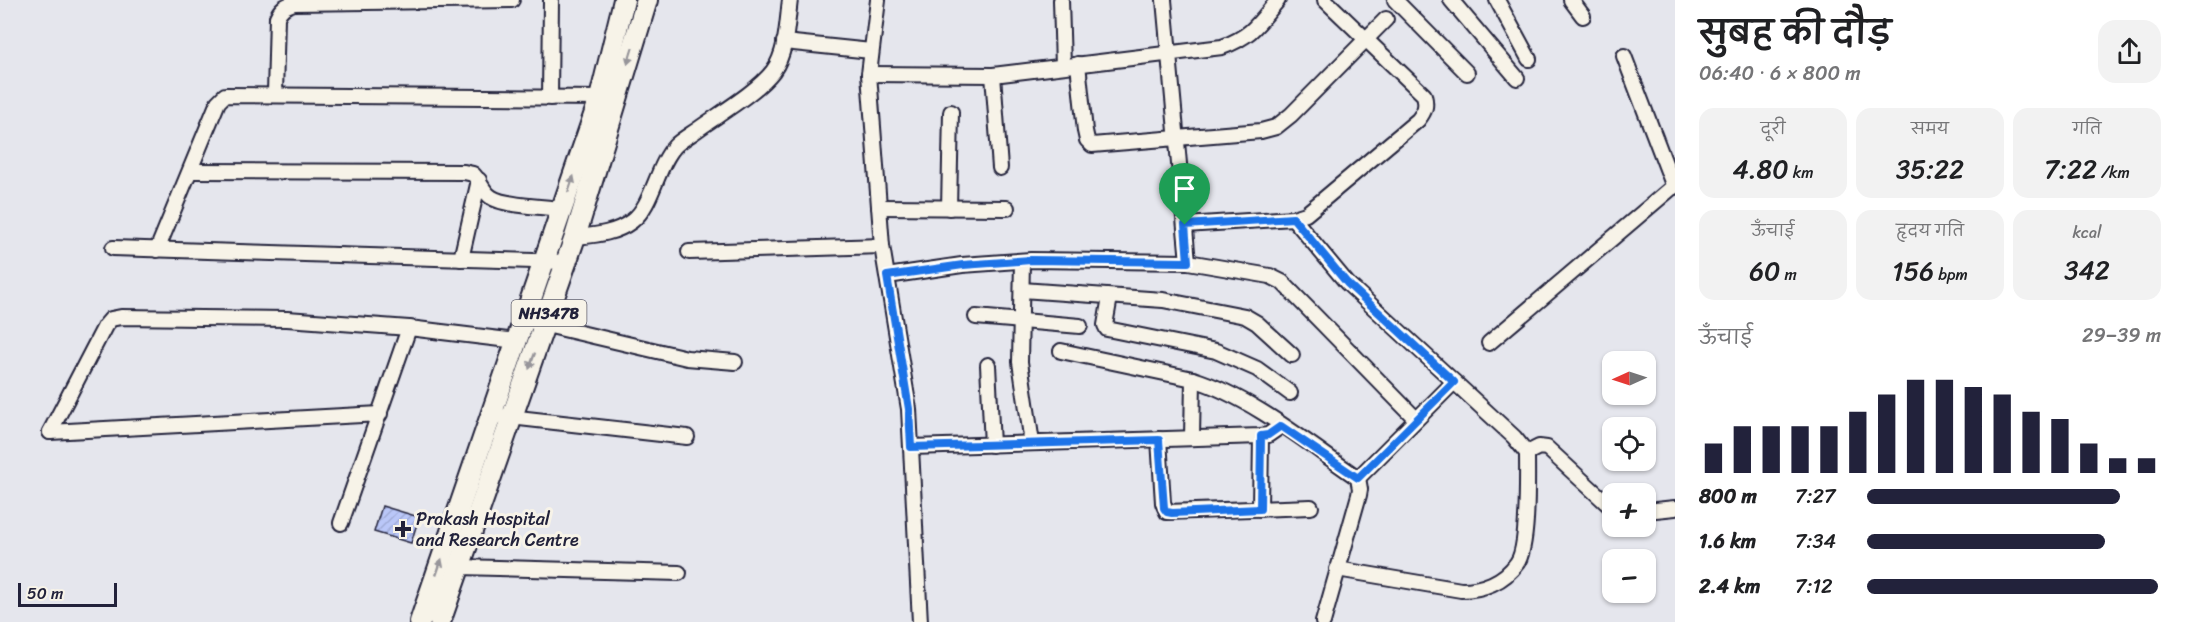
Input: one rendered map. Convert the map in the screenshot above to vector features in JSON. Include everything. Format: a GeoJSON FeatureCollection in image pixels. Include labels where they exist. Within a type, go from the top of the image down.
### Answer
{"type":"FeatureCollection","features":[{"type":"Feature","properties":{"kind":"highway","name":"NH347B"},"geometry":{"type":"LineString","coordinates":[[440,622],[575,237],[609,98],[624,0]]}},
{"type":"Feature","properties":{"kind":"highway","name":"NH347B"},"geometry":{"type":"LineString","coordinates":[[420,622],[563,208],[647,0]]}},
{"type":"Feature","properties":{"kind":"street"},"geometry":{"type":"LineString","coordinates":[[275,94],[277,17],[285,6],[294,3],[512,0]]}},
{"type":"Feature","properties":{"kind":"street"},"geometry":{"type":"LineString","coordinates":[[550,98],[551,0]]}},
{"type":"Feature","properties":{"kind":"street"},"geometry":{"type":"LineString","coordinates":[[575,237],[603,234],[618,229],[633,220],[648,198],[664,160],[677,144],[759,85],[773,70],[780,58],[784,42],[790,0]]}},
{"type":"Feature","properties":{"kind":"street"},"geometry":{"type":"LineString","coordinates":[[878,0],[869,74],[882,246],[909,409],[920,622]]}},
{"type":"Feature","properties":{"kind":"street"},"geometry":{"type":"LineString","coordinates":[[1061,0],[1063,66]]}},
{"type":"Feature","properties":{"kind":"street"},"geometry":{"type":"LineString","coordinates":[[1164,0],[1188,262]]}},
{"type":"Feature","properties":{"kind":"street"},"geometry":{"type":"LineString","coordinates":[[869,74],[993,75],[1221,47],[1239,41],[1250,34],[1278,0]]}},
{"type":"Feature","properties":{"kind":"street"},"geometry":{"type":"LineString","coordinates":[[1185,225],[1293,218],[1306,214],[1418,120],[1425,111],[1424,95],[1325,0]]}},
{"type":"Feature","properties":{"kind":"street"},"geometry":{"type":"LineString","coordinates":[[1395,0],[1467,73]]}},
{"type":"Feature","properties":{"kind":"street"},"geometry":{"type":"LineString","coordinates":[[1451,0],[1517,78]]}},
{"type":"Feature","properties":{"kind":"street"},"geometry":{"type":"LineString","coordinates":[[1497,0],[1529,59]]}},
{"type":"Feature","properties":{"kind":"street"},"geometry":{"type":"LineString","coordinates":[[1571,0],[1583,16]]}},
{"type":"Feature","properties":{"kind":"street"},"geometry":{"type":"LineString","coordinates":[[1078,64],[1085,131],[1087,141],[1092,145],[1261,130],[1276,127],[1291,115],[1386,19]]}},
{"type":"Feature","properties":{"kind":"street"},"geometry":{"type":"LineString","coordinates":[[784,42],[872,51]]}},
{"type":"Feature","properties":{"kind":"street"},"geometry":{"type":"LineString","coordinates":[[1489,343],[1674,186],[1624,56]]}},
{"type":"Feature","properties":{"kind":"street"},"geometry":{"type":"LineString","coordinates":[[993,75],[1000,168]]}},
{"type":"Feature","properties":{"kind":"street"},"geometry":{"type":"LineString","coordinates":[[157,249],[218,102],[222,97],[230,94],[609,98]]}},
{"type":"Feature","properties":{"kind":"street"},"geometry":{"type":"LineString","coordinates":[[949,208],[951,112]]}},
{"type":"Feature","properties":{"kind":"street"},"geometry":{"type":"LineString","coordinates":[[191,171],[464,172],[474,174],[485,192],[502,202],[563,208]]}},
{"type":"Feature","properties":{"kind":"street"},"geometry":{"type":"LineString","coordinates":[[461,259],[479,180]]}},
{"type":"Feature","properties":{"kind":"street"},"geometry":{"type":"LineString","coordinates":[[879,207],[1007,208]]}},
{"type":"Feature","properties":{"kind":"street"},"geometry":{"type":"LineString","coordinates":[[1293,218],[1347,283],[1522,445],[1527,453],[1523,547],[1518,562],[1491,585],[1475,590],[1461,590],[1337,569]]}},
{"type":"Feature","properties":{"kind":"street"},"geometry":{"type":"LineString","coordinates":[[689,252],[882,246]]}},
{"type":"Feature","properties":{"kind":"street"},"geometry":{"type":"LineString","coordinates":[[113,248],[566,262]]}},
{"type":"Feature","properties":{"kind":"street"},"geometry":{"type":"LineString","coordinates":[[887,276],[963,265],[1022,261],[1188,262],[1270,276],[1282,282],[1416,419]]}},
{"type":"Feature","properties":{"kind":"street"},"geometry":{"type":"LineString","coordinates":[[1022,261],[1020,362],[1032,443]]}},
{"type":"Feature","properties":{"kind":"street"},"geometry":{"type":"LineString","coordinates":[[1022,290],[1163,300],[1245,316],[1257,323],[1292,355]]}},
{"type":"Feature","properties":{"kind":"street"},"geometry":{"type":"LineString","coordinates":[[1110,297],[1105,325],[1107,329],[1216,351],[1257,369],[1290,393]]}},
{"type":"Feature","properties":{"kind":"street"},"geometry":{"type":"LineString","coordinates":[[380,414],[50,432],[105,326],[111,320],[121,317],[287,319],[409,328],[518,340]]}},
{"type":"Feature","properties":{"kind":"street"},"geometry":{"type":"LineString","coordinates":[[976,317],[1080,326]]}},
{"type":"Feature","properties":{"kind":"street"},"geometry":{"type":"LineString","coordinates":[[525,320],[687,358],[735,362]]}},
{"type":"Feature","properties":{"kind":"street"},"geometry":{"type":"LineString","coordinates":[[341,523],[409,328]]}},
{"type":"Feature","properties":{"kind":"street"},"geometry":{"type":"LineString","coordinates":[[1061,351],[1193,379],[1230,394],[1358,478],[1359,495],[1323,622]]}},
{"type":"Feature","properties":{"kind":"street"},"geometry":{"type":"LineString","coordinates":[[988,365],[992,444]]}},
{"type":"Feature","properties":{"kind":"street"},"geometry":{"type":"LineString","coordinates":[[1192,438],[1193,379]]}},
{"type":"Feature","properties":{"kind":"street"},"geometry":{"type":"LineString","coordinates":[[1358,478],[1454,382]]}},
{"type":"Feature","properties":{"kind":"street"},"geometry":{"type":"LineString","coordinates":[[492,415],[687,437]]}},
{"type":"Feature","properties":{"kind":"street"},"geometry":{"type":"LineString","coordinates":[[911,447],[1261,436],[1268,435],[1281,426]]}},
{"type":"Feature","properties":{"kind":"street"},"geometry":{"type":"LineString","coordinates":[[1260,509],[1261,436]]}},
{"type":"Feature","properties":{"kind":"street"},"geometry":{"type":"LineString","coordinates":[[1159,440],[1163,503],[1167,512],[1311,507]]}},
{"type":"Feature","properties":{"kind":"street"},"geometry":{"type":"LineString","coordinates":[[1527,453],[1539,447],[1547,448],[1602,499]]}},
{"type":"Feature","properties":{"kind":"street"},"geometry":{"type":"LineString","coordinates":[[1656,510],[1675,508]]}},
{"type":"Feature","properties":{"kind":"street"},"geometry":{"type":"LineString","coordinates":[[459,567],[679,573]]}},
{"type":"Feature","properties":{"kind":"building"},"geometry":{"type":"Polygon","coordinates":[[[382,506],[419,517],[411,543],[374,532],[382,506]]]}},
{"type":"Feature","properties":{"kind":"place","name":"Prakash Hospital and Research Centre"},"geometry":{"type":"Point","coordinates":[403,529]}},
{"type":"Feature","properties":{"kind":"route"},"geometry":{"type":"LineString","coordinates":[[1293,218],[1347,283],[1454,382],[1358,478],[1281,426],[1268,435],[1261,436],[1260,509],[1167,512],[1163,503],[1159,440],[911,447],[909,409],[901,350],[887,276],[963,265],[1031,260],[1188,262],[1185,225],[1293,218]]}}]}
